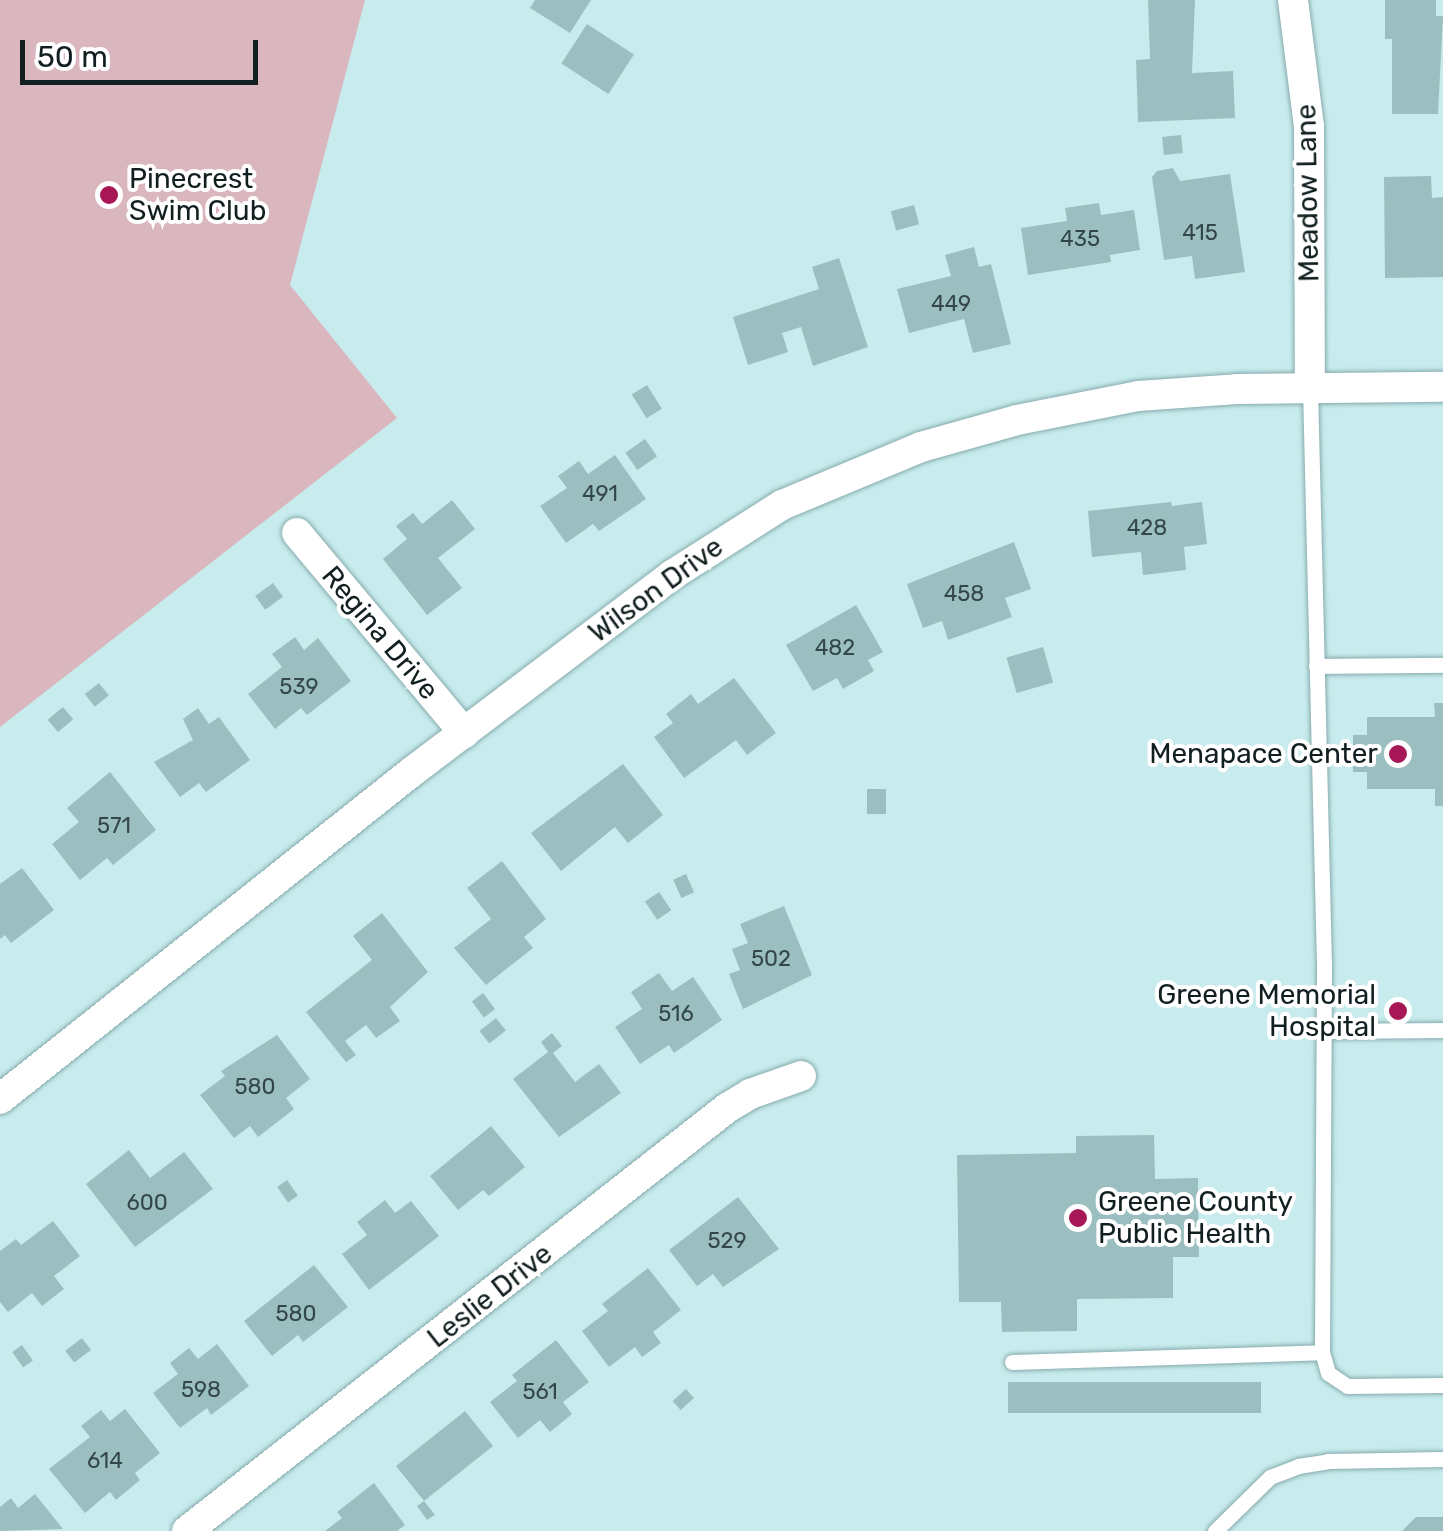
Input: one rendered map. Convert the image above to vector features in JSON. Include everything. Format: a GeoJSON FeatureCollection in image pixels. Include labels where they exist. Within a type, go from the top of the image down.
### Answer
{"type":"FeatureCollection","features":[{"type":"Feature","properties":{"kind":"street","name":"Meadow Lane"},"geometry":{"type":"LineString","coordinates":[[1294,0],[1309,126],[1310,388]]}},
{"type":"Feature","properties":{"kind":"street","name":"Wilson Drive"},"geometry":{"type":"LineString","coordinates":[[0,1099],[464,733],[686,566],[782,505],[874,464],[1016,420],[1138,396],[1443,387]]}},
{"type":"Feature","properties":{"kind":"street","name":"Regina Drive"},"geometry":{"type":"LineString","coordinates":[[297,533],[464,733]]}},
{"type":"Feature","properties":{"kind":"street","name":"Leslie Drive"},"geometry":{"type":"LineString","coordinates":[[199,1528],[727,1108],[750,1094],[801,1076]]}},
{"type":"Feature","properties":{"kind":"lane"},"geometry":{"type":"LineString","coordinates":[[1310,388],[1324,1031],[1322,1352],[1328,1373],[1347,1386],[1443,1386]]}},
{"type":"Feature","properties":{"kind":"lane"},"geometry":{"type":"LineString","coordinates":[[1316,666],[1443,665]]}},
{"type":"Feature","properties":{"kind":"lane"},"geometry":{"type":"LineString","coordinates":[[1324,1031],[1443,1030]]}},
{"type":"Feature","properties":{"kind":"lane"},"geometry":{"type":"LineString","coordinates":[[1012,1362],[1322,1352]]}},
{"type":"Feature","properties":{"kind":"lane"},"geometry":{"type":"LineString","coordinates":[[1215,1531],[1270,1477],[1298,1466],[1328,1461],[1443,1460]]}},
{"type":"Feature","properties":{"kind":"shaded area","name":"Pinecrest Swim Club"},"geometry":{"type":"Polygon","coordinates":[[[0,0],[365,0],[290,285],[397,418],[0,727],[0,0]]]}},
{"type":"Feature","properties":{"kind":"building"},"geometry":{"type":"Polygon","coordinates":[[[535,0],[591,0],[570,33],[530,8],[535,0]]]}},
{"type":"Feature","properties":{"kind":"building"},"geometry":{"type":"Polygon","coordinates":[[[1148,0],[1195,0],[1192,73],[1233,71],[1235,118],[1138,122],[1136,60],[1150,59],[1148,0]]]}},
{"type":"Feature","properties":{"kind":"building"},"geometry":{"type":"Polygon","coordinates":[[[1385,0],[1436,0],[1436,16],[1443,16],[1438,114],[1392,114],[1392,39],[1385,39],[1385,0]]]}},
{"type":"Feature","properties":{"kind":"building"},"geometry":{"type":"Polygon","coordinates":[[[587,24],[634,54],[608,94],[561,63],[587,24]]]}},
{"type":"Feature","properties":{"kind":"building"},"geometry":{"type":"Polygon","coordinates":[[[1181,135],[1183,153],[1164,155],[1162,137],[1181,135]]]}},
{"type":"Feature","properties":{"kind":"building"},"geometry":{"type":"Polygon","coordinates":[[[1173,168],[1180,181],[1230,174],[1245,272],[1195,279],[1192,256],[1164,260],[1152,177],[1157,171],[1173,168]]]}},
{"type":"Feature","properties":{"kind":"building"},"geometry":{"type":"Polygon","coordinates":[[[1431,176],[1432,198],[1443,197],[1443,277],[1385,278],[1384,177],[1431,176]]]}},
{"type":"Feature","properties":{"kind":"building"},"geometry":{"type":"Polygon","coordinates":[[[1099,203],[1101,215],[1134,210],[1140,250],[1110,255],[1111,262],[1028,275],[1021,228],[1067,221],[1065,208],[1099,203]]]}},
{"type":"Feature","properties":{"kind":"building"},"geometry":{"type":"Polygon","coordinates":[[[914,205],[919,224],[896,231],[891,211],[914,205]]]}},
{"type":"Feature","properties":{"kind":"building"},"geometry":{"type":"Polygon","coordinates":[[[974,247],[979,267],[991,264],[1011,344],[973,353],[964,319],[909,333],[897,289],[951,276],[945,255],[974,247]]]}},
{"type":"Feature","properties":{"kind":"building"},"geometry":{"type":"Polygon","coordinates":[[[839,258],[868,347],[813,366],[801,327],[782,333],[788,352],[748,365],[733,317],[819,289],[812,267],[839,258]]]}},
{"type":"Feature","properties":{"kind":"building"},"geometry":{"type":"Polygon","coordinates":[[[647,385],[662,409],[647,418],[632,395],[647,385]]]}},
{"type":"Feature","properties":{"kind":"building"},"geometry":{"type":"Polygon","coordinates":[[[645,439],[657,456],[637,470],[625,453],[645,439]]]}},
{"type":"Feature","properties":{"kind":"building"},"geometry":{"type":"Polygon","coordinates":[[[615,455],[646,499],[599,531],[593,524],[566,543],[540,506],[567,488],[558,476],[579,461],[588,474],[615,455]]]}},
{"type":"Feature","properties":{"kind":"building"},"geometry":{"type":"Polygon","coordinates":[[[452,500],[475,529],[438,558],[462,588],[427,615],[383,559],[407,539],[396,526],[413,513],[422,524],[452,500]]]}},
{"type":"Feature","properties":{"kind":"building"},"geometry":{"type":"Polygon","coordinates":[[[1171,502],[1172,506],[1202,502],[1207,544],[1184,547],[1186,570],[1143,575],[1141,552],[1092,557],[1088,511],[1171,502]]]}},
{"type":"Feature","properties":{"kind":"building"},"geometry":{"type":"Polygon","coordinates":[[[1014,542],[1031,589],[1005,598],[1012,617],[948,640],[942,621],[923,628],[907,584],[1014,542]]]}},
{"type":"Feature","properties":{"kind":"building"},"geometry":{"type":"Polygon","coordinates":[[[273,583],[283,597],[265,610],[255,596],[273,583]]]}},
{"type":"Feature","properties":{"kind":"building"},"geometry":{"type":"Polygon","coordinates":[[[856,605],[883,652],[868,660],[874,671],[843,689],[837,678],[813,691],[786,645],[856,605]]]}},
{"type":"Feature","properties":{"kind":"building"},"geometry":{"type":"Polygon","coordinates":[[[295,637],[304,650],[318,638],[351,681],[307,715],[301,708],[275,729],[248,694],[282,667],[272,654],[295,637]]]}},
{"type":"Feature","properties":{"kind":"building"},"geometry":{"type":"Polygon","coordinates":[[[1043,647],[1053,683],[1017,693],[1006,657],[1043,647]]]}},
{"type":"Feature","properties":{"kind":"building"},"geometry":{"type":"Polygon","coordinates":[[[734,678],[776,733],[747,755],[736,740],[684,778],[654,737],[673,723],[666,714],[691,694],[698,704],[734,678]]]}},
{"type":"Feature","properties":{"kind":"building"},"geometry":{"type":"Polygon","coordinates":[[[99,683],[109,696],[95,707],[85,694],[99,683]]]}},
{"type":"Feature","properties":{"kind":"building","name":"Menapace Center"},"geometry":{"type":"Polygon","coordinates":[[[1434,703],[1443,703],[1443,806],[1435,806],[1435,789],[1367,789],[1367,772],[1353,772],[1353,735],[1367,735],[1367,717],[1435,717],[1434,703]]]}},
{"type":"Feature","properties":{"kind":"building"},"geometry":{"type":"Polygon","coordinates":[[[63,707],[73,719],[58,732],[48,720],[63,707]]]}},
{"type":"Feature","properties":{"kind":"building"},"geometry":{"type":"Polygon","coordinates":[[[198,708],[209,724],[219,717],[250,760],[206,792],[199,783],[180,797],[154,762],[193,740],[183,719],[198,708]]]}},
{"type":"Feature","properties":{"kind":"building"},"geometry":{"type":"Polygon","coordinates":[[[623,764],[663,815],[628,843],[615,827],[561,871],[531,833],[623,764]]]}},
{"type":"Feature","properties":{"kind":"building"},"geometry":{"type":"Polygon","coordinates":[[[110,772],[156,830],[113,865],[107,858],[80,880],[52,844],[79,822],[67,808],[110,772]]]}},
{"type":"Feature","properties":{"kind":"building"},"geometry":{"type":"Polygon","coordinates":[[[867,789],[886,789],[886,814],[867,814],[867,789]]]}},
{"type":"Feature","properties":{"kind":"building"},"geometry":{"type":"Polygon","coordinates":[[[502,861],[546,919],[524,937],[533,948],[486,985],[454,948],[491,919],[467,888],[502,861]]]}},
{"type":"Feature","properties":{"kind":"building"},"geometry":{"type":"Polygon","coordinates":[[[22,868],[54,910],[11,943],[5,935],[0,939],[0,884],[22,868]]]}},
{"type":"Feature","properties":{"kind":"building"},"geometry":{"type":"Polygon","coordinates":[[[686,874],[694,892],[681,898],[673,880],[686,874]]]}},
{"type":"Feature","properties":{"kind":"building"},"geometry":{"type":"Polygon","coordinates":[[[659,892],[671,910],[657,920],[645,902],[659,892]]]}},
{"type":"Feature","properties":{"kind":"building"},"geometry":{"type":"Polygon","coordinates":[[[784,906],[812,975],[743,1009],[729,974],[740,970],[732,949],[748,943],[740,924],[784,906]]]}},
{"type":"Feature","properties":{"kind":"building"},"geometry":{"type":"Polygon","coordinates":[[[382,913],[428,972],[390,1007],[400,1021],[376,1038],[366,1025],[345,1041],[356,1055],[346,1062],[306,1012],[372,960],[353,936],[382,913]]]}},
{"type":"Feature","properties":{"kind":"building"},"geometry":{"type":"Polygon","coordinates":[[[659,973],[672,991],[693,977],[722,1020],[674,1053],[669,1045],[640,1064],[615,1027],[642,1009],[631,992],[659,973]]]}},
{"type":"Feature","properties":{"kind":"building"},"geometry":{"type":"Polygon","coordinates":[[[483,993],[495,1009],[484,1017],[472,1001],[483,993]]]}},
{"type":"Feature","properties":{"kind":"building"},"geometry":{"type":"Polygon","coordinates":[[[496,1018],[506,1031],[489,1044],[479,1031],[496,1018]]]}},
{"type":"Feature","properties":{"kind":"building"},"geometry":{"type":"Polygon","coordinates":[[[552,1033],[562,1046],[553,1053],[575,1082],[599,1064],[621,1093],[559,1137],[513,1079],[548,1052],[541,1042],[552,1033]]]}},
{"type":"Feature","properties":{"kind":"building"},"geometry":{"type":"Polygon","coordinates":[[[277,1035],[310,1079],[286,1098],[294,1109],[258,1137],[250,1126],[234,1138],[200,1095],[225,1076],[221,1071],[277,1035]]]}},
{"type":"Feature","properties":{"kind":"building"},"geometry":{"type":"Polygon","coordinates":[[[491,1126],[525,1167],[489,1196],[483,1190],[458,1210],[430,1176],[491,1126]]]}},
{"type":"Feature","properties":{"kind":"building","name":"Greene County Public Health"},"geometry":{"type":"Polygon","coordinates":[[[1154,1135],[1155,1179],[1198,1178],[1199,1257],[1173,1257],[1173,1298],[1077,1299],[1077,1331],[1002,1332],[1001,1302],[959,1302],[957,1155],[1076,1153],[1076,1136],[1154,1135]]]}},
{"type":"Feature","properties":{"kind":"building"},"geometry":{"type":"Polygon","coordinates":[[[129,1150],[150,1178],[184,1152],[213,1189],[135,1247],[86,1184],[129,1150]]]}},
{"type":"Feature","properties":{"kind":"building"},"geometry":{"type":"Polygon","coordinates":[[[287,1180],[298,1196],[288,1202],[277,1187],[287,1180]]]}},
{"type":"Feature","properties":{"kind":"building"},"geometry":{"type":"Polygon","coordinates":[[[738,1197],[779,1249],[723,1287],[713,1274],[697,1286],[669,1250],[738,1197]]]}},
{"type":"Feature","properties":{"kind":"building"},"geometry":{"type":"Polygon","coordinates":[[[385,1200],[395,1213],[411,1201],[439,1236],[369,1290],[342,1254],[367,1235],[357,1222],[385,1200]]]}},
{"type":"Feature","properties":{"kind":"building"},"geometry":{"type":"Polygon","coordinates":[[[53,1221],[80,1256],[54,1276],[64,1289],[42,1306],[32,1293],[8,1312],[0,1302],[0,1251],[16,1239],[21,1245],[53,1221]]]}},
{"type":"Feature","properties":{"kind":"building"},"geometry":{"type":"Polygon","coordinates":[[[314,1265],[348,1307],[303,1342],[298,1335],[272,1356],[244,1321],[314,1265]]]}},
{"type":"Feature","properties":{"kind":"building"},"geometry":{"type":"Polygon","coordinates":[[[648,1268],[681,1310],[653,1332],[661,1343],[642,1357],[635,1347],[609,1367],[582,1331],[608,1311],[602,1304],[648,1268]]]}},
{"type":"Feature","properties":{"kind":"building"},"geometry":{"type":"Polygon","coordinates":[[[82,1338],[91,1350],[74,1363],[65,1351],[82,1338]]]}},
{"type":"Feature","properties":{"kind":"building"},"geometry":{"type":"Polygon","coordinates":[[[556,1340],[589,1382],[563,1402],[572,1414],[550,1432],[540,1420],[518,1438],[490,1402],[517,1381],[512,1375],[556,1340]]]}},
{"type":"Feature","properties":{"kind":"building"},"geometry":{"type":"Polygon","coordinates":[[[217,1344],[249,1386],[211,1415],[207,1408],[180,1428],[153,1393],[178,1374],[170,1363],[189,1348],[198,1359],[217,1344]]]}},
{"type":"Feature","properties":{"kind":"building"},"geometry":{"type":"Polygon","coordinates":[[[22,1345],[33,1361],[23,1367],[12,1352],[22,1345]]]}},
{"type":"Feature","properties":{"kind":"building"},"geometry":{"type":"Polygon","coordinates":[[[1008,1382],[1261,1382],[1261,1413],[1008,1413],[1008,1382]]]}},
{"type":"Feature","properties":{"kind":"building"},"geometry":{"type":"Polygon","coordinates":[[[686,1389],[694,1398],[681,1410],[673,1401],[686,1389]]]}},
{"type":"Feature","properties":{"kind":"building"},"geometry":{"type":"Polygon","coordinates":[[[125,1409],[160,1453],[135,1473],[140,1480],[116,1500],[110,1492],[85,1513],[49,1469],[90,1437],[81,1426],[101,1410],[110,1421],[125,1409]]]}},
{"type":"Feature","properties":{"kind":"building"},"geometry":{"type":"Polygon","coordinates":[[[465,1411],[493,1446],[424,1501],[396,1466],[465,1411]]]}},
{"type":"Feature","properties":{"kind":"building"},"geometry":{"type":"Polygon","coordinates":[[[374,1483],[405,1525],[397,1531],[325,1531],[342,1518],[337,1512],[374,1483]]]}},
{"type":"Feature","properties":{"kind":"building"},"geometry":{"type":"Polygon","coordinates":[[[35,1494],[63,1529],[0,1531],[0,1507],[11,1498],[18,1508],[35,1494]]]}},
{"type":"Feature","properties":{"kind":"building"},"geometry":{"type":"Polygon","coordinates":[[[424,1501],[435,1515],[427,1520],[417,1506],[424,1501]]]}},
{"type":"Feature","properties":{"kind":"building"},"geometry":{"type":"Polygon","coordinates":[[[1416,1517],[1443,1517],[1443,1531],[1402,1531],[1416,1517]]]}},
{"type":"Feature","properties":{"kind":"place","name":"Pinecrest Swim Club"},"geometry":{"type":"Point","coordinates":[109,195]}},
{"type":"Feature","properties":{"kind":"place","name":"Menapace Center"},"geometry":{"type":"Point","coordinates":[1398,754]}},
{"type":"Feature","properties":{"kind":"place","name":"Greene Memorial Hospital"},"geometry":{"type":"Point","coordinates":[1398,1011]}},
{"type":"Feature","properties":{"kind":"place","name":"Greene County Public Health"},"geometry":{"type":"Point","coordinates":[1078,1218]}}]}
